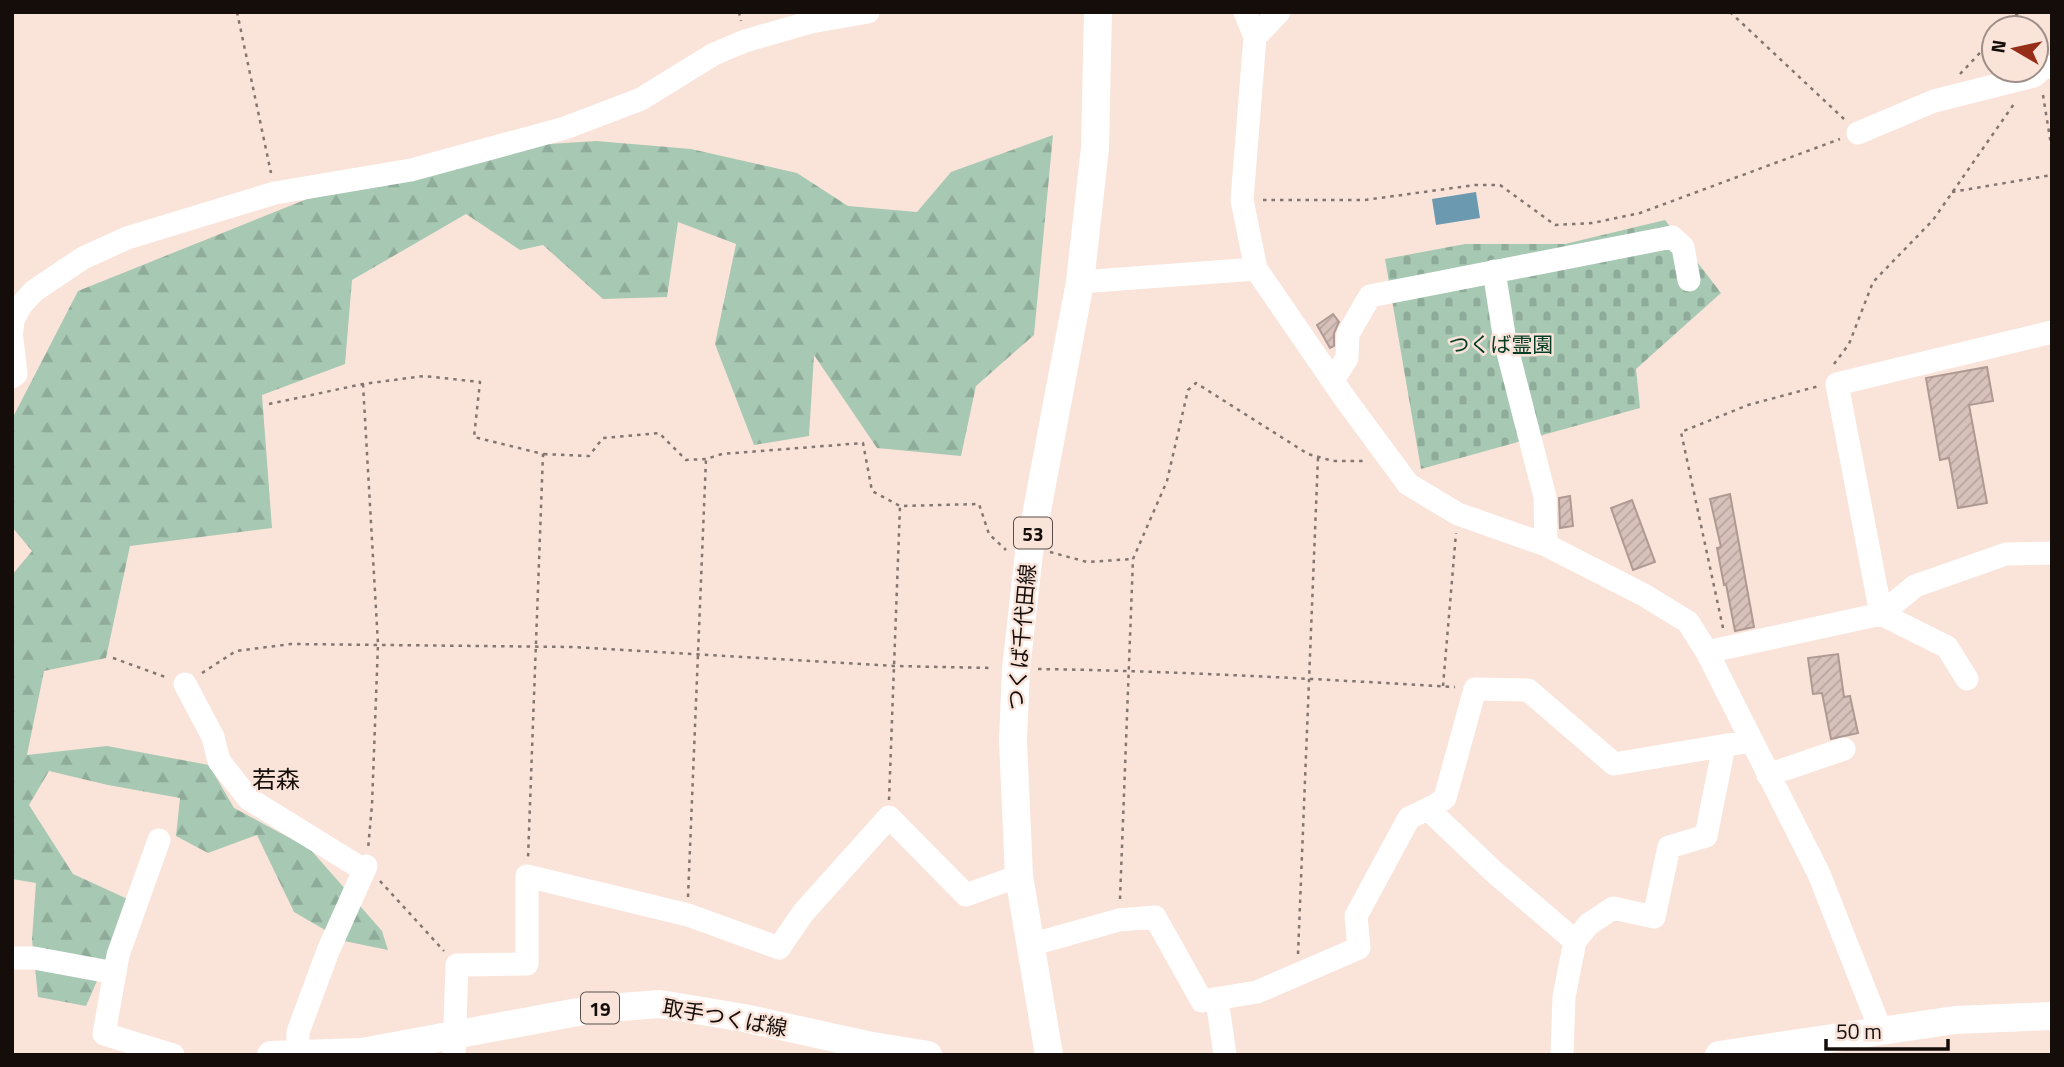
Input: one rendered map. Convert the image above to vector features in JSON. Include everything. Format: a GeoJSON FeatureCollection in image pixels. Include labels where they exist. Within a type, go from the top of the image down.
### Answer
{"type":"FeatureCollection","features":[{"type":"Feature","properties":{"kind":"main road","name":"つくば千代田線"},"geometry":{"type":"LineString","coordinates":[[1049,1055],[1019,876],[1013,740],[1016,668],[1029,553],[1080,282],[1095,148],[1098,12]]}},
{"type":"Feature","properties":{"kind":"main road","name":"取手つくば線"},"geometry":{"type":"LineString","coordinates":[[285,1054],[455,1045],[594,1009],[660,1004],[744,1017],[867,1045],[928,1055]]}},
{"type":"Feature","properties":{"kind":"main road"},"geometry":{"type":"LineString","coordinates":[[1718,1055],[1955,1020],[2050,1023]]}},
{"type":"Feature","properties":{"kind":"street"},"geometry":{"type":"LineString","coordinates":[[12,330],[13,320],[21,305],[34,291],[83,258],[127,238],[275,192],[411,170],[565,128],[641,99],[714,54],[745,41],[811,22],[868,12]]}},
{"type":"Feature","properties":{"kind":"street"},"geometry":{"type":"LineString","coordinates":[[1245,12],[1255,37],[1242,200],[1256,269],[1408,484],[1458,514],[1546,545],[1644,595],[1688,622],[1717,650],[1751,741],[1818,874],[1881,1031]]}},
{"type":"Feature","properties":{"kind":"street"},"geometry":{"type":"LineString","coordinates":[[1255,37],[1279,12]]}},
{"type":"Feature","properties":{"kind":"street"},"geometry":{"type":"LineString","coordinates":[[1858,133],[1934,101],[1996,84]]}},
{"type":"Feature","properties":{"kind":"street"},"geometry":{"type":"LineString","coordinates":[[1333,380],[1348,358],[1349,334],[1370,296],[1672,237],[1683,247],[1689,279]]}},
{"type":"Feature","properties":{"kind":"street"},"geometry":{"type":"LineString","coordinates":[[1080,282],[1256,269]]}},
{"type":"Feature","properties":{"kind":"street"},"geometry":{"type":"LineString","coordinates":[[1494,271],[1505,341],[1545,497],[1546,545]]}},
{"type":"Feature","properties":{"kind":"street"},"geometry":{"type":"LineString","coordinates":[[1881,614],[1828,378],[2052,332]]}},
{"type":"Feature","properties":{"kind":"street"},"geometry":{"type":"LineString","coordinates":[[12,339],[16,374],[12,377]]}},
{"type":"Feature","properties":{"kind":"street"},"geometry":{"type":"LineString","coordinates":[[1717,650],[1881,614],[1915,586],[2006,554],[2052,553]]}},
{"type":"Feature","properties":{"kind":"street"},"geometry":{"type":"LineString","coordinates":[[1881,614],[1947,647],[1967,679]]}},
{"type":"Feature","properties":{"kind":"street"},"geometry":{"type":"LineString","coordinates":[[185,684],[213,737],[219,761],[249,799],[365,868],[328,951],[298,1032],[285,1054]]}},
{"type":"Feature","properties":{"kind":"street"},"geometry":{"type":"LineString","coordinates":[[1030,945],[1119,920],[1155,917],[1202,1001],[1257,992],[1359,948],[1356,916],[1409,818],[1445,798],[1475,689],[1528,690],[1614,764],[1751,741]]}},
{"type":"Feature","properties":{"kind":"street"},"geometry":{"type":"LineString","coordinates":[[1562,1055],[1564,997],[1575,941],[1589,924],[1613,908],[1654,917],[1669,846],[1706,835],[1724,746]]}},
{"type":"Feature","properties":{"kind":"street"},"geometry":{"type":"LineString","coordinates":[[1768,775],[1844,749]]}},
{"type":"Feature","properties":{"kind":"street"},"geometry":{"type":"LineString","coordinates":[[1428,809],[1493,871],[1575,941]]}},
{"type":"Feature","properties":{"kind":"street"},"geometry":{"type":"LineString","coordinates":[[455,1045],[457,965],[527,964],[527,876],[688,915],[779,948],[803,913],[889,817],[966,895],[1019,876]]}},
{"type":"Feature","properties":{"kind":"street"},"geometry":{"type":"LineString","coordinates":[[159,840],[118,955],[104,1034],[173,1055]]}},
{"type":"Feature","properties":{"kind":"street"},"geometry":{"type":"LineString","coordinates":[[12,958],[34,958],[114,973]]}},
{"type":"Feature","properties":{"kind":"street"},"geometry":{"type":"LineString","coordinates":[[1217,999],[1225,1055]]}},
{"type":"Feature","properties":{"kind":"path"},"geometry":{"type":"LineString","coordinates":[[237,12],[275,192]]}},
{"type":"Feature","properties":{"kind":"path"},"geometry":{"type":"LineString","coordinates":[[1242,200],[1366,200],[1475,185],[1500,185],[1555,225],[1593,223],[1640,213],[1858,133],[1730,12]]}},
{"type":"Feature","properties":{"kind":"path"},"geometry":{"type":"LineString","coordinates":[[1960,74],[1980,53]]}},
{"type":"Feature","properties":{"kind":"path"},"geometry":{"type":"LineString","coordinates":[[1717,650],[1681,432],[1748,405],[1828,378],[1849,344],[1873,282],[1933,220],[2033,84]]}},
{"type":"Feature","properties":{"kind":"path"},"geometry":{"type":"LineString","coordinates":[[2043,84],[2052,150]]}},
{"type":"Feature","properties":{"kind":"path"},"geometry":{"type":"LineString","coordinates":[[1952,192],[2052,175]]}},
{"type":"Feature","properties":{"kind":"path"},"geometry":{"type":"LineString","coordinates":[[269,404],[363,384],[424,376],[480,382],[474,437],[543,454],[589,456],[603,439],[659,433],[686,460],[706,459],[722,454],[863,443],[872,491],[900,506],[979,504],[989,534],[1005,550],[1029,553],[1042,550],[1087,562],[1133,559]]}},
{"type":"Feature","properties":{"kind":"path"},"geometry":{"type":"LineString","coordinates":[[1119,920],[1133,559],[1167,481],[1188,390],[1196,383],[1308,454],[1333,461],[1392,461]]}},
{"type":"Feature","properties":{"kind":"path"},"geometry":{"type":"LineString","coordinates":[[363,384],[378,645],[372,805],[365,868],[457,965]]}},
{"type":"Feature","properties":{"kind":"path"},"geometry":{"type":"LineString","coordinates":[[527,876],[543,454]]}},
{"type":"Feature","properties":{"kind":"path"},"geometry":{"type":"LineString","coordinates":[[1297,976],[1318,457]]}},
{"type":"Feature","properties":{"kind":"path"},"geometry":{"type":"LineString","coordinates":[[688,915],[706,459]]}},
{"type":"Feature","properties":{"kind":"path"},"geometry":{"type":"LineString","coordinates":[[889,817],[900,506]]}},
{"type":"Feature","properties":{"kind":"path"},"geometry":{"type":"LineString","coordinates":[[1443,687],[1458,514]]}},
{"type":"Feature","properties":{"kind":"path"},"geometry":{"type":"LineString","coordinates":[[113,658],[185,684],[236,651],[291,644],[535,647],[894,666],[1128,670],[1310,678],[1475,689]]}},
{"type":"Feature","properties":{"kind":"green space"},"geometry":{"type":"Polygon","coordinates":[[[1053,135],[1034,335],[976,386],[961,456],[877,448],[814,355],[809,436],[754,445],[715,344],[736,244],[678,222],[667,297],[603,299],[543,245],[520,250],[466,214],[352,280],[345,364],[262,395],[272,528],[130,546],[106,658],[44,671],[27,755],[107,746],[209,765],[234,808],[310,849],[382,931],[388,950],[344,941],[294,912],[257,835],[208,853],[176,836],[180,798],[49,771],[29,805],[73,874],[132,901],[86,1006],[38,997],[32,939],[36,883],[12,879],[12,575],[32,551],[12,527],[12,419],[78,291],[357,179],[534,145],[596,141],[691,149],[797,173],[848,206],[917,212],[951,172],[1053,135]]]}},
{"type":"Feature","properties":{"kind":"green space","name":"つくば霊園"},"geometry":{"type":"Polygon","coordinates":[[[1665,220],[1721,293],[1636,369],[1640,408],[1421,469],[1385,259],[1465,244],[1565,244],[1665,220]]]}},
{"type":"Feature","properties":{"kind":"water"},"geometry":{"type":"Polygon","coordinates":[[[1476,192],[1480,218],[1436,225],[1432,199],[1476,192]]]}},
{"type":"Feature","properties":{"kind":"building"},"geometry":{"type":"Polygon","coordinates":[[[1333,314],[1339,322],[1334,333],[1334,346],[1330,348],[1317,325],[1333,314]]]}},
{"type":"Feature","properties":{"kind":"building"},"geometry":{"type":"Polygon","coordinates":[[[1987,367],[1993,401],[1969,405],[1987,503],[1958,508],[1949,458],[1940,460],[1926,378],[1987,367]]]}},
{"type":"Feature","properties":{"kind":"building"},"geometry":{"type":"Polygon","coordinates":[[[1730,494],[1754,627],[1735,631],[1726,584],[1724,585],[1717,548],[1721,547],[1710,499],[1730,494]]]}},
{"type":"Feature","properties":{"kind":"building"},"geometry":{"type":"Polygon","coordinates":[[[1570,496],[1573,526],[1560,528],[1559,498],[1570,496]]]}},
{"type":"Feature","properties":{"kind":"building"},"geometry":{"type":"Polygon","coordinates":[[[1632,500],[1655,562],[1633,570],[1611,508],[1632,500]]]}},
{"type":"Feature","properties":{"kind":"building"},"geometry":{"type":"Polygon","coordinates":[[[1838,654],[1844,697],[1850,696],[1858,733],[1831,739],[1822,693],[1813,694],[1808,658],[1838,654]]]}},
{"type":"Feature","properties":{"kind":"district","name":"若森"},"geometry":{"type":"Point","coordinates":[276,779]}}]}
